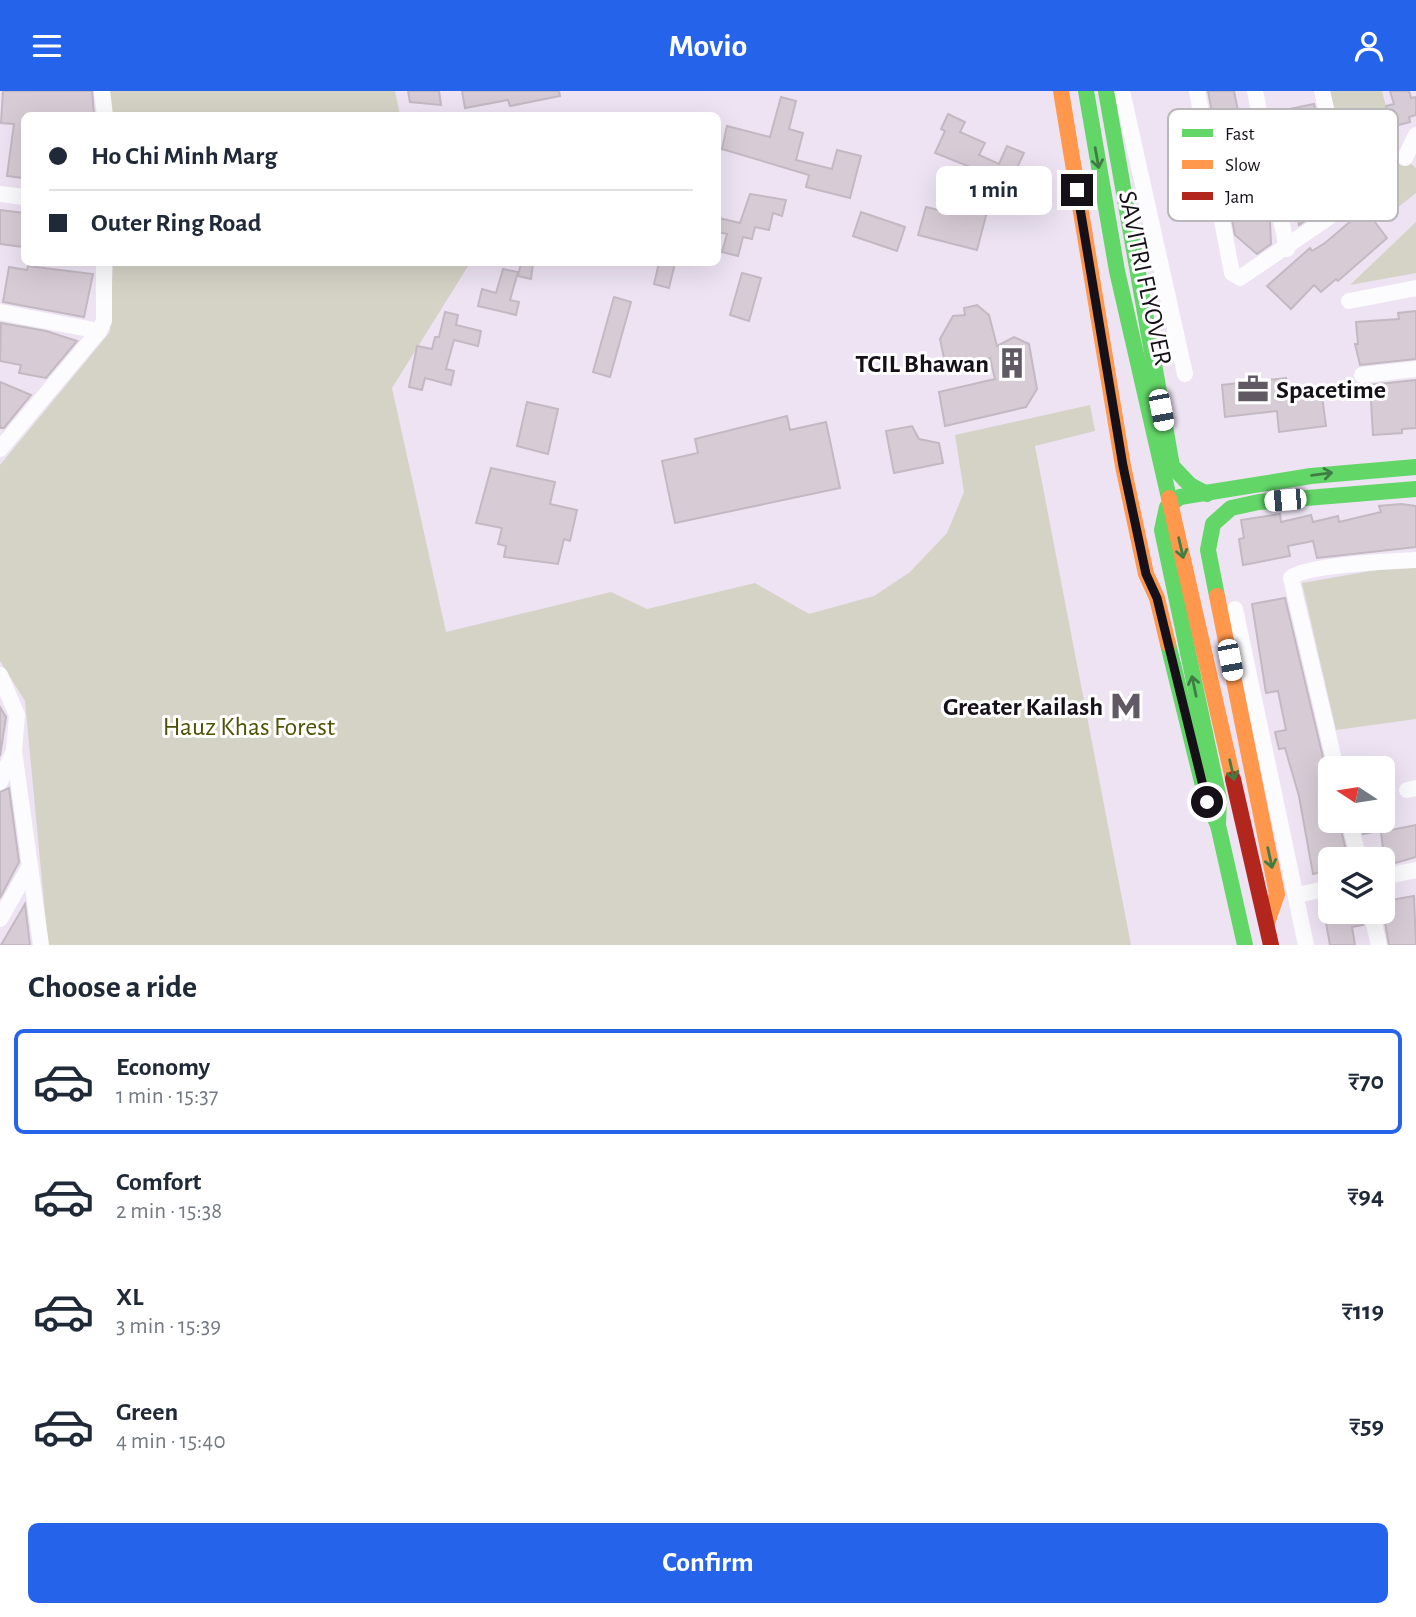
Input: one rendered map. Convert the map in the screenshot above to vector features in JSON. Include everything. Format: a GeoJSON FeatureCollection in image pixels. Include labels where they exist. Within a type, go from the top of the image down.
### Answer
{"type":"FeatureCollection","features":[{"type":"Feature","properties":{"kind":"street"},"geometry":{"type":"LineString","coordinates":[[102,91],[105,112]]}},
{"type":"Feature","properties":{"kind":"street"},"geometry":{"type":"LineString","coordinates":[[1061,91],[1105,358],[1146,574],[1157,598],[1207,802],[1218,825],[1245,945]]}},
{"type":"Feature","properties":{"kind":"street","name":"SAVITRI FLYOVER"},"geometry":{"type":"LineString","coordinates":[[1086,91],[1117,271],[1271,945]]}},
{"type":"Feature","properties":{"kind":"street"},"geometry":{"type":"LineString","coordinates":[[1106,91],[1172,465],[1190,485],[1207,494]]}},
{"type":"Feature","properties":{"kind":"street"},"geometry":{"type":"LineString","coordinates":[[1122,91],[1185,375]]}},
{"type":"Feature","properties":{"kind":"street"},"geometry":{"type":"LineString","coordinates":[[1198,91],[1201,109]]}},
{"type":"Feature","properties":{"kind":"street"},"geometry":{"type":"LineString","coordinates":[[1255,91],[1259,109]]}},
{"type":"Feature","properties":{"kind":"street"},"geometry":{"type":"LineString","coordinates":[[1322,91],[1326,109]]}},
{"type":"Feature","properties":{"kind":"street"},"geometry":{"type":"LineString","coordinates":[[1405,158],[1416,135]]}},
{"type":"Feature","properties":{"kind":"street"},"geometry":{"type":"LineString","coordinates":[[0,194],[21,197]]}},
{"type":"Feature","properties":{"kind":"street"},"geometry":{"type":"LineString","coordinates":[[1222,221],[1232,273],[1240,278],[1287,249],[1325,221]]}},
{"type":"Feature","properties":{"kind":"street"},"geometry":{"type":"LineString","coordinates":[[1281,221],[1287,249]]}},
{"type":"Feature","properties":{"kind":"street"},"geometry":{"type":"LineString","coordinates":[[0,449],[99,331],[104,321],[104,266]]}},
{"type":"Feature","properties":{"kind":"street"},"geometry":{"type":"LineString","coordinates":[[1349,301],[1416,288]]}},
{"type":"Feature","properties":{"kind":"street"},"geometry":{"type":"LineString","coordinates":[[0,312],[99,331]]}},
{"type":"Feature","properties":{"kind":"street"},"geometry":{"type":"LineString","coordinates":[[1105,358],[1109,369],[1118,376],[1130,378],[1141,375],[1150,366],[1153,355]]}},
{"type":"Feature","properties":{"kind":"street"},"geometry":{"type":"LineString","coordinates":[[1362,375],[1416,369]]}},
{"type":"Feature","properties":{"kind":"street"},"geometry":{"type":"LineString","coordinates":[[1218,825],[1219,799],[1162,530],[1163,515],[1173,501],[1180,497],[1352,470],[1416,467]]}},
{"type":"Feature","properties":{"kind":"street"},"geometry":{"type":"LineString","coordinates":[[1267,923],[1278,894],[1208,550],[1213,524],[1231,508],[1259,502],[1416,489]]}},
{"type":"Feature","properties":{"kind":"street"},"geometry":{"type":"LineString","coordinates":[[1333,756],[1291,578],[1295,574],[1326,568],[1416,560]]}},
{"type":"Feature","properties":{"kind":"street"},"geometry":{"type":"LineString","coordinates":[[1235,610],[1306,945]]}},
{"type":"Feature","properties":{"kind":"street"},"geometry":{"type":"LineString","coordinates":[[1184,640],[1190,624],[1206,618],[1215,620],[1224,635]]}},
{"type":"Feature","properties":{"kind":"street"},"geometry":{"type":"LineString","coordinates":[[0,675],[16,708],[14,751],[41,945]]}},
{"type":"Feature","properties":{"kind":"street"},"geometry":{"type":"LineString","coordinates":[[0,782],[14,751]]}},
{"type":"Feature","properties":{"kind":"street"},"geometry":{"type":"LineString","coordinates":[[0,919],[30,866]]}},
{"type":"Feature","properties":{"kind":"street"},"geometry":{"type":"LineString","coordinates":[[1395,874],[1416,870]]}},
{"type":"Feature","properties":{"kind":"street"},"geometry":{"type":"LineString","coordinates":[[1297,895],[1318,891]]}},
{"type":"Feature","properties":{"kind":"street"},"geometry":{"type":"LineString","coordinates":[[1374,924],[1379,945]]}},
{"type":"Feature","properties":{"kind":"green space"},"geometry":{"type":"Polygon","coordinates":[[[110,91],[395,91],[399,112],[111,112],[110,91]]]}},
{"type":"Feature","properties":{"kind":"green space"},"geometry":{"type":"Polygon","coordinates":[[[1327,91],[1382,91],[1386,109],[1331,109],[1327,91]]]}},
{"type":"Feature","properties":{"kind":"green space"},"geometry":{"type":"Polygon","coordinates":[[[1398,152],[1416,168],[1416,193],[1398,207],[1398,152]]]}},
{"type":"Feature","properties":{"kind":"green space"},"geometry":{"type":"Polygon","coordinates":[[[1416,222],[1416,273],[1350,285],[1416,222]]]}},
{"type":"Feature","properties":{"kind":"green space","name":"Hauz Khas Forest"},"geometry":{"type":"Polygon","coordinates":[[[113,266],[468,266],[392,388],[446,632],[611,592],[647,609],[755,583],[809,614],[874,596],[910,572],[947,533],[964,492],[955,435],[1090,405],[1095,431],[1035,446],[1131,945],[48,945],[25,701],[0,661],[0,465],[110,332],[113,266]]]}},
{"type":"Feature","properties":{"kind":"green space"},"geometry":{"type":"Polygon","coordinates":[[[1399,566],[1416,567],[1416,719],[1336,730],[1302,583],[1399,566]]]}},
{"type":"Feature","properties":{"kind":"building"},"geometry":{"type":"Polygon","coordinates":[[[3,91],[92,91],[94,112],[21,112],[21,178],[7,176],[14,124],[1,123],[3,91]]]}},
{"type":"Feature","properties":{"kind":"building"},"geometry":{"type":"Polygon","coordinates":[[[408,91],[439,91],[441,105],[410,102],[408,91]]]}},
{"type":"Feature","properties":{"kind":"building"},"geometry":{"type":"Polygon","coordinates":[[[462,91],[559,91],[560,96],[510,106],[508,100],[465,108],[462,91]]]}},
{"type":"Feature","properties":{"kind":"building"},"geometry":{"type":"Polygon","coordinates":[[[1208,91],[1234,91],[1238,109],[1211,109],[1208,91]]]}},
{"type":"Feature","properties":{"kind":"building"},"geometry":{"type":"Polygon","coordinates":[[[1390,91],[1409,91],[1411,98],[1416,97],[1416,115],[1409,117],[1410,122],[1398,125],[1398,109],[1387,109],[1386,106],[1394,104],[1390,91]]]}},
{"type":"Feature","properties":{"kind":"building"},"geometry":{"type":"Polygon","coordinates":[[[781,97],[796,101],[789,129],[803,133],[796,160],[832,169],[837,150],[861,156],[850,198],[806,187],[809,175],[722,149],[727,126],[770,137],[781,97]]]}},
{"type":"Feature","properties":{"kind":"building"},"geometry":{"type":"Polygon","coordinates":[[[1314,104],[1315,109],[1289,109],[1314,104]]]}},
{"type":"Feature","properties":{"kind":"building"},"geometry":{"type":"Polygon","coordinates":[[[948,114],[965,122],[960,132],[985,143],[979,155],[999,164],[1007,146],[1024,153],[1006,191],[994,186],[993,190],[987,183],[970,175],[973,168],[935,153],[945,131],[941,129],[948,114]]]}},
{"type":"Feature","properties":{"kind":"building"},"geometry":{"type":"Polygon","coordinates":[[[750,194],[786,200],[782,216],[773,213],[769,230],[755,227],[752,239],[743,237],[738,256],[722,252],[727,234],[721,233],[721,218],[740,223],[750,194]]]}},
{"type":"Feature","properties":{"kind":"building"},"geometry":{"type":"Polygon","coordinates":[[[956,195],[989,204],[977,250],[918,235],[926,207],[951,213],[956,195]]]}},
{"type":"Feature","properties":{"kind":"building"},"geometry":{"type":"Polygon","coordinates":[[[0,210],[21,213],[21,247],[0,244],[0,210]]]}},
{"type":"Feature","properties":{"kind":"building"},"geometry":{"type":"Polygon","coordinates":[[[861,212],[905,227],[897,251],[853,236],[861,212]]]}},
{"type":"Feature","properties":{"kind":"building"},"geometry":{"type":"Polygon","coordinates":[[[1232,221],[1270,221],[1271,244],[1257,254],[1235,235],[1232,221]]]}},
{"type":"Feature","properties":{"kind":"building"},"geometry":{"type":"Polygon","coordinates":[[[1351,221],[1374,221],[1387,238],[1338,281],[1336,279],[1321,292],[1314,285],[1291,309],[1267,286],[1310,248],[1312,251],[1351,221]]]}},
{"type":"Feature","properties":{"kind":"building"},"geometry":{"type":"Polygon","coordinates":[[[28,266],[93,274],[84,317],[3,302],[9,267],[27,270],[28,266]]]}},
{"type":"Feature","properties":{"kind":"building"},"geometry":{"type":"Polygon","coordinates":[[[520,266],[533,266],[531,279],[518,276],[520,266]]]}},
{"type":"Feature","properties":{"kind":"building"},"geometry":{"type":"Polygon","coordinates":[[[658,266],[674,266],[669,288],[654,284],[658,266]]]}},
{"type":"Feature","properties":{"kind":"building"},"geometry":{"type":"Polygon","coordinates":[[[503,269],[518,272],[510,300],[519,302],[516,315],[478,306],[482,289],[496,293],[503,269]]]}},
{"type":"Feature","properties":{"kind":"building"},"geometry":{"type":"Polygon","coordinates":[[[742,273],[761,278],[749,321],[730,315],[742,273]]]}},
{"type":"Feature","properties":{"kind":"building"},"geometry":{"type":"Polygon","coordinates":[[[614,297],[631,302],[610,377],[593,372],[614,297]]]}},
{"type":"Feature","properties":{"kind":"building","name":"TCIL Bhawan"},"geometry":{"type":"Polygon","coordinates":[[[977,305],[989,315],[997,346],[1014,337],[1029,344],[1037,389],[1026,407],[945,426],[939,392],[995,379],[990,358],[946,368],[940,339],[953,316],[965,315],[964,308],[977,305]]]}},
{"type":"Feature","properties":{"kind":"building"},"geometry":{"type":"Polygon","coordinates":[[[1416,311],[1416,359],[1360,365],[1355,344],[1358,344],[1356,322],[1399,319],[1398,313],[1416,311]]]}},
{"type":"Feature","properties":{"kind":"building"},"geometry":{"type":"Polygon","coordinates":[[[445,312],[458,315],[456,325],[481,331],[478,346],[454,340],[446,369],[454,371],[451,385],[425,378],[422,390],[409,387],[417,346],[432,349],[435,337],[439,337],[445,312]]]}},
{"type":"Feature","properties":{"kind":"building"},"geometry":{"type":"Polygon","coordinates":[[[1,323],[46,331],[77,341],[46,378],[19,373],[21,365],[0,361],[1,323]]]}},
{"type":"Feature","properties":{"kind":"building"},"geometry":{"type":"Polygon","coordinates":[[[1286,378],[1289,400],[1322,396],[1326,426],[1279,432],[1277,411],[1225,417],[1222,385],[1286,378]]]}},
{"type":"Feature","properties":{"kind":"building"},"geometry":{"type":"Polygon","coordinates":[[[1416,380],[1416,428],[1402,429],[1402,433],[1373,435],[1370,385],[1416,380]]]}},
{"type":"Feature","properties":{"kind":"building"},"geometry":{"type":"Polygon","coordinates":[[[0,382],[31,395],[4,428],[0,428],[0,382]]]}},
{"type":"Feature","properties":{"kind":"building"},"geometry":{"type":"Polygon","coordinates":[[[527,402],[558,409],[548,454],[517,446],[527,402]]]}},
{"type":"Feature","properties":{"kind":"building"},"geometry":{"type":"Polygon","coordinates":[[[787,416],[790,430],[826,422],[840,488],[675,523],[662,461],[698,453],[695,439],[787,416]]]}},
{"type":"Feature","properties":{"kind":"building"},"geometry":{"type":"Polygon","coordinates":[[[912,426],[919,439],[939,443],[943,463],[894,473],[886,431],[912,426]]]}},
{"type":"Feature","properties":{"kind":"building"},"geometry":{"type":"Polygon","coordinates":[[[491,468],[555,482],[550,504],[577,510],[570,541],[564,539],[558,564],[504,557],[506,546],[498,544],[502,528],[476,523],[491,468]]]}},
{"type":"Feature","properties":{"kind":"building"},"geometry":{"type":"Polygon","coordinates":[[[1379,506],[1416,506],[1416,547],[1317,558],[1313,541],[1288,546],[1290,556],[1243,565],[1239,539],[1244,538],[1241,520],[1280,514],[1281,522],[1311,515],[1313,522],[1338,516],[1339,522],[1381,512],[1379,506]]]}},
{"type":"Feature","properties":{"kind":"building"},"geometry":{"type":"Polygon","coordinates":[[[1285,598],[1323,756],[1318,756],[1318,833],[1342,833],[1345,847],[1318,847],[1318,873],[1313,874],[1299,796],[1285,748],[1279,749],[1275,732],[1286,730],[1278,691],[1266,693],[1252,604],[1285,598]]]}},
{"type":"Feature","properties":{"kind":"building"},"geometry":{"type":"Polygon","coordinates":[[[0,707],[6,717],[0,756],[0,707]]]}},
{"type":"Feature","properties":{"kind":"building"},"geometry":{"type":"Polygon","coordinates":[[[9,788],[19,862],[0,898],[0,792],[9,788]]]}},
{"type":"Feature","properties":{"kind":"building"},"geometry":{"type":"Polygon","coordinates":[[[1416,825],[1416,857],[1395,863],[1395,847],[1383,847],[1381,833],[1395,833],[1395,829],[1416,825]]]}},
{"type":"Feature","properties":{"kind":"building"},"geometry":{"type":"Polygon","coordinates":[[[1414,896],[1416,945],[1389,945],[1385,924],[1395,924],[1395,899],[1414,896]]]}},
{"type":"Feature","properties":{"kind":"building"},"geometry":{"type":"Polygon","coordinates":[[[25,904],[30,945],[1,945],[25,904]]]}},
{"type":"Feature","properties":{"kind":"building"},"geometry":{"type":"Polygon","coordinates":[[[1326,924],[1363,924],[1352,927],[1355,945],[1330,945],[1326,924]]]}},
{"type":"Feature","properties":{"kind":"traffic: fast"},"geometry":{"type":"LineString","coordinates":[[1086,91],[1117,271],[1169,498]]}},
{"type":"Feature","properties":{"kind":"traffic: fast"},"geometry":{"type":"LineString","coordinates":[[1106,91],[1172,466],[1190,485],[1207,494]]}},
{"type":"Feature","properties":{"kind":"traffic: fast"},"geometry":{"type":"LineString","coordinates":[[1218,825],[1219,799],[1162,530],[1167,507],[1180,497],[1311,476],[1416,467]]}},
{"type":"Feature","properties":{"kind":"traffic: fast"},"geometry":{"type":"LineString","coordinates":[[1217,596],[1208,550],[1213,524],[1231,508],[1259,502],[1416,489]]}},
{"type":"Feature","properties":{"kind":"traffic: fast"},"geometry":{"type":"LineString","coordinates":[[1168,644],[1207,802],[1218,825],[1245,945]]}},
{"type":"Feature","properties":{"kind":"traffic: slow"},"geometry":{"type":"LineString","coordinates":[[1061,91],[1123,466],[1146,574],[1157,598],[1168,644]]}},
{"type":"Feature","properties":{"kind":"traffic: slow"},"geometry":{"type":"LineString","coordinates":[[1169,498],[1233,779]]}},
{"type":"Feature","properties":{"kind":"traffic: slow"},"geometry":{"type":"LineString","coordinates":[[1217,596],[1277,894],[1267,923]]}},
{"type":"Feature","properties":{"kind":"traffic: jam"},"geometry":{"type":"LineString","coordinates":[[1233,779],[1271,945]]}},
{"type":"Feature","properties":{"kind":"place","name":"TCIL Bhawan"},"geometry":{"type":"Point","coordinates":[1012,363]}},
{"type":"Feature","properties":{"kind":"place","name":"Spacetime"},"geometry":{"type":"Point","coordinates":[1253,389]}},
{"type":"Feature","properties":{"kind":"place","name":"Greater Kailash"},"geometry":{"type":"Point","coordinates":[1126,706]}},
{"type":"Feature","properties":{"kind":"route"},"geometry":{"type":"LineString","coordinates":[[1077,190],[1123,466],[1146,574],[1157,598],[1207,802]]}}]}
